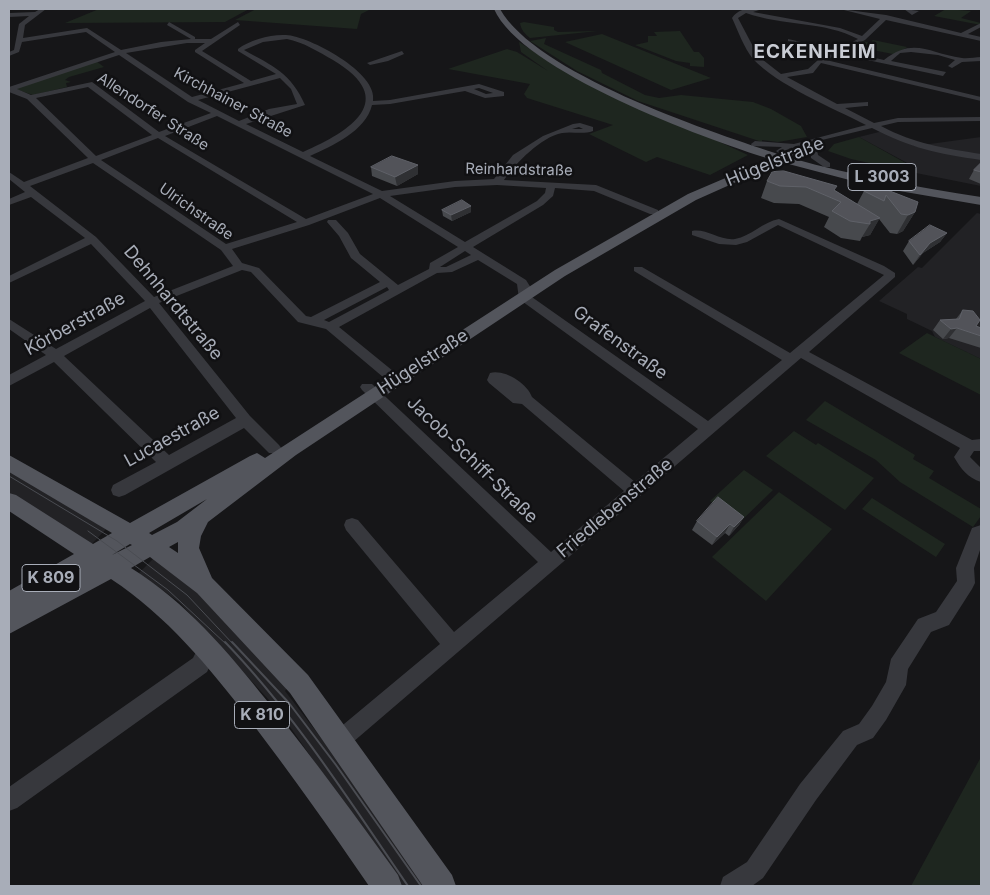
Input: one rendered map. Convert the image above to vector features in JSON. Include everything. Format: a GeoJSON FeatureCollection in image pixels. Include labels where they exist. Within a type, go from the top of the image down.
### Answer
{"type":"FeatureCollection","features":[{"type":"Feature","properties":{"kind":"main road","name":"L 3003"},"geometry":{"type":"LineString","coordinates":[[497,9],[507,28],[571,71],[646,107],[736,144],[981,200]]}},
{"type":"Feature","properties":{"kind":"main road","name":"L 3003"},"geometry":{"type":"LineString","coordinates":[[505,9],[520,38]]}},
{"type":"Feature","properties":{"kind":"main road","name":"L 3003"},"geometry":{"type":"LineString","coordinates":[[646,107],[691,120],[815,167],[896,186],[981,200]]}},
{"type":"Feature","properties":{"kind":"main road"},"geometry":{"type":"LineString","coordinates":[[736,144],[750,154],[756,164],[815,167]]}},
{"type":"Feature","properties":{"kind":"main road","name":"Hügelstraße"},"geometry":{"type":"LineString","coordinates":[[9,603],[110,560],[142,540],[199,518],[371,391],[388,374],[528,288],[650,217],[756,164],[780,155]]}},
{"type":"Feature","properties":{"kind":"main road","name":"Hügelstraße"},"geometry":{"type":"LineString","coordinates":[[9,622],[142,540],[274,449],[371,391],[528,288]]}},
{"type":"Feature","properties":{"kind":"main road","name":"K 810"},"geometry":{"type":"LineString","coordinates":[[9,463],[142,540],[205,586],[299,684],[441,886]]}},
{"type":"Feature","properties":{"kind":"main road","name":"K 810"},"geometry":{"type":"LineString","coordinates":[[9,501],[110,560],[171,610],[208,649],[311,777],[386,886]]}},
{"type":"Feature","properties":{"kind":"main road"},"geometry":{"type":"LineString","coordinates":[[199,518],[186,547],[189,557],[205,586]]}},
{"type":"Feature","properties":{"kind":"main road"},"geometry":{"type":"LineString","coordinates":[[110,522],[110,560]]}},
{"type":"Feature","properties":{"kind":"street"},"geometry":{"type":"LineString","coordinates":[[9,54],[17,51],[22,24],[43,9]]}},
{"type":"Feature","properties":{"kind":"street"},"geometry":{"type":"LineString","coordinates":[[759,9],[742,10],[735,18],[747,45],[764,66],[835,106],[919,146],[981,157]]}},
{"type":"Feature","properties":{"kind":"street"},"geometry":{"type":"LineString","coordinates":[[742,10],[775,20],[845,30],[863,39]]}},
{"type":"Feature","properties":{"kind":"street"},"geometry":{"type":"LineString","coordinates":[[843,11],[886,17],[981,39]]}},
{"type":"Feature","properties":{"kind":"street"},"geometry":{"type":"LineString","coordinates":[[9,15],[36,14]]}},
{"type":"Feature","properties":{"kind":"street"},"geometry":{"type":"LineString","coordinates":[[780,76],[810,71],[820,62],[863,39],[886,17]]}},
{"type":"Feature","properties":{"kind":"street"},"geometry":{"type":"LineString","coordinates":[[61,24],[69,32]]}},
{"type":"Feature","properties":{"kind":"street"},"geometry":{"type":"LineString","coordinates":[[169,24],[191,39]]}},
{"type":"Feature","properties":{"kind":"street"},"geometry":{"type":"LineString","coordinates":[[238,24],[198,53],[250,84]]}},
{"type":"Feature","properties":{"kind":"street"},"geometry":{"type":"LineString","coordinates":[[962,35],[981,25]]}},
{"type":"Feature","properties":{"kind":"street","name":"Kirchhainer Straße"},"geometry":{"type":"LineString","coordinates":[[19,41],[87,30],[191,100],[381,194]]}},
{"type":"Feature","properties":{"kind":"street"},"geometry":{"type":"LineString","coordinates":[[240,124],[272,111],[301,105],[294,88],[279,75],[245,54],[240,50],[242,47],[285,37],[352,66],[366,81],[371,103],[366,114],[357,125],[330,144],[304,155]]}},
{"type":"Feature","properties":{"kind":"street"},"geometry":{"type":"LineString","coordinates":[[9,89],[78,64],[191,39],[214,40]]}},
{"type":"Feature","properties":{"kind":"street"},"geometry":{"type":"LineString","coordinates":[[790,40],[943,74]]}},
{"type":"Feature","properties":{"kind":"street"},"geometry":{"type":"LineString","coordinates":[[886,62],[898,52],[905,50],[938,53],[960,60],[981,59]]}},
{"type":"Feature","properties":{"kind":"street"},"geometry":{"type":"LineString","coordinates":[[352,66],[386,60],[402,53]]}},
{"type":"Feature","properties":{"kind":"street"},"geometry":{"type":"LineString","coordinates":[[938,88],[936,80],[960,60]]}},
{"type":"Feature","properties":{"kind":"street"},"geometry":{"type":"LineString","coordinates":[[820,62],[981,99]]}},
{"type":"Feature","properties":{"kind":"street"},"geometry":{"type":"LineString","coordinates":[[191,100],[279,75]]}},
{"type":"Feature","properties":{"kind":"street","name":"Allendorfer Straße"},"geometry":{"type":"LineString","coordinates":[[30,97],[89,84],[158,135],[305,223]]}},
{"type":"Feature","properties":{"kind":"street","name":"Ulrichstraße"},"geometry":{"type":"LineString","coordinates":[[9,89],[30,97],[94,159],[225,248],[238,265],[255,270],[302,319],[330,326],[388,374]]}},
{"type":"Feature","properties":{"kind":"street"},"geometry":{"type":"LineString","coordinates":[[371,103],[467,89]]}},
{"type":"Feature","properties":{"kind":"street"},"geometry":{"type":"LineString","coordinates":[[835,106],[865,104]]}},
{"type":"Feature","properties":{"kind":"street"},"geometry":{"type":"LineString","coordinates":[[22,186],[218,113]]}},
{"type":"Feature","properties":{"kind":"street","name":"Hügelstraße"},"geometry":{"type":"LineString","coordinates":[[780,155],[802,144],[910,119],[981,119]]}},
{"type":"Feature","properties":{"kind":"street"},"geometry":{"type":"LineString","coordinates":[[497,182],[517,156],[542,140],[564,131]]}},
{"type":"Feature","properties":{"kind":"street","name":"Hügelstraße"},"geometry":{"type":"LineString","coordinates":[[780,155],[854,131]]}},
{"type":"Feature","properties":{"kind":"street"},"geometry":{"type":"LineString","coordinates":[[755,144],[779,146],[802,144]]}},
{"type":"Feature","properties":{"kind":"street"},"geometry":{"type":"LineString","coordinates":[[812,146],[814,156],[827,165]]}},
{"type":"Feature","properties":{"kind":"street","name":"Dehnhardtstraße"},"geometry":{"type":"LineString","coordinates":[[9,175],[92,239],[152,302],[245,420],[274,449]]}},
{"type":"Feature","properties":{"kind":"street","name":"Reinhardstraße"},"geometry":{"type":"LineString","coordinates":[[328,219],[381,194],[456,184],[497,182],[604,189],[650,217]]}},
{"type":"Feature","properties":{"kind":"street"},"geometry":{"type":"LineString","coordinates":[[434,270],[434,264],[540,203],[550,194],[551,185]]}},
{"type":"Feature","properties":{"kind":"street"},"geometry":{"type":"LineString","coordinates":[[9,202],[32,192]]}},
{"type":"Feature","properties":{"kind":"street","name":"Grafenstraße"},"geometry":{"type":"LineString","coordinates":[[381,194],[528,288],[708,429]]}},
{"type":"Feature","properties":{"kind":"street","name":"Reinhardstraße"},"geometry":{"type":"LineString","coordinates":[[225,248],[305,223],[328,219],[391,200]]}},
{"type":"Feature","properties":{"kind":"street"},"geometry":{"type":"LineString","coordinates":[[328,219],[344,235],[355,256],[397,290]]}},
{"type":"Feature","properties":{"kind":"street","name":"Friedlebenstraße"},"geometry":{"type":"LineString","coordinates":[[339,741],[452,644],[636,492],[708,429],[797,357],[891,275],[779,222],[773,223],[737,242],[728,244],[715,241],[696,232]]}},
{"type":"Feature","properties":{"kind":"street"},"geometry":{"type":"LineString","coordinates":[[9,280],[92,239]]}},
{"type":"Feature","properties":{"kind":"street"},"geometry":{"type":"LineString","coordinates":[[330,326],[434,270],[448,270],[479,255]]}},
{"type":"Feature","properties":{"kind":"street","name":"Körberstraße"},"geometry":{"type":"LineString","coordinates":[[9,381],[152,302],[242,266]]}},
{"type":"Feature","properties":{"kind":"street"},"geometry":{"type":"LineString","coordinates":[[638,269],[797,357],[975,445],[962,458],[970,469],[981,476]]}},
{"type":"Feature","properties":{"kind":"street"},"geometry":{"type":"LineString","coordinates":[[311,322],[386,282]]}},
{"type":"Feature","properties":{"kind":"street"},"geometry":{"type":"LineString","coordinates":[[9,324],[56,355],[167,463]]}},
{"type":"Feature","properties":{"kind":"street","name":"Jacob-Schiff-Straße"},"geometry":{"type":"LineString","coordinates":[[371,391],[550,562]]}},
{"type":"Feature","properties":{"kind":"street"},"geometry":{"type":"LineString","coordinates":[[524,399],[636,492]]}},
{"type":"Feature","properties":{"kind":"street","name":"Lucaestraße"},"geometry":{"type":"LineString","coordinates":[[119,490],[245,420]]}},
{"type":"Feature","properties":{"kind":"street"},"geometry":{"type":"LineString","coordinates":[[352,525],[452,644]]}},
{"type":"Feature","properties":{"kind":"street"},"geometry":{"type":"LineString","coordinates":[[732,886],[755,870],[808,792],[850,738],[866,731],[875,719],[896,685],[898,666],[925,625],[942,620],[966,583],[965,568],[978,533],[981,532]]}},
{"type":"Feature","properties":{"kind":"street"},"geometry":{"type":"LineString","coordinates":[[9,800],[200,665],[208,649]]}},
{"type":"Feature","properties":{"kind":"shaded area"},"geometry":{"type":"Polygon","coordinates":[[[99,9],[249,9],[225,22],[65,23],[99,9]]]}},
{"type":"Feature","properties":{"kind":"shaded area"},"geometry":{"type":"Polygon","coordinates":[[[256,9],[371,9],[361,14],[357,29],[235,20],[256,9]]]}},
{"type":"Feature","properties":{"kind":"shaded area"},"geometry":{"type":"Polygon","coordinates":[[[946,9],[971,11],[961,18],[981,23],[981,25],[934,16],[946,9]]]}},
{"type":"Feature","properties":{"kind":"shaded area"},"geometry":{"type":"Polygon","coordinates":[[[520,23],[554,27],[554,30],[558,32],[598,31],[530,38],[521,28],[520,23]]]}},
{"type":"Feature","properties":{"kind":"shaded area"},"geometry":{"type":"Polygon","coordinates":[[[680,31],[694,52],[699,52],[704,58],[704,67],[690,66],[690,63],[676,61],[635,45],[648,42],[648,36],[657,36],[654,32],[680,31]]]}},
{"type":"Feature","properties":{"kind":"shaded area"},"geometry":{"type":"Polygon","coordinates":[[[602,34],[711,78],[671,90],[565,42],[602,34]]]}},
{"type":"Feature","properties":{"kind":"shaded area"},"geometry":{"type":"Polygon","coordinates":[[[546,38],[544,44],[601,70],[602,73],[645,95],[659,98],[681,95],[753,102],[771,109],[801,126],[807,137],[778,142],[762,140],[762,142],[638,101],[577,71],[530,41],[546,38]]]}},
{"type":"Feature","properties":{"kind":"shaded area"},"geometry":{"type":"Polygon","coordinates":[[[873,40],[907,47],[898,55],[857,47],[863,41],[870,43],[873,40]]]}},
{"type":"Feature","properties":{"kind":"shaded area"},"geometry":{"type":"Polygon","coordinates":[[[519,42],[565,71],[748,155],[710,175],[657,157],[646,162],[589,134],[613,125],[527,98],[524,94],[530,84],[448,69],[507,49],[517,52],[548,71],[521,52],[519,42]]]}},
{"type":"Feature","properties":{"kind":"shaded area"},"geometry":{"type":"Polygon","coordinates":[[[96,61],[104,67],[69,77],[65,80],[71,82],[66,83],[67,87],[33,95],[15,89],[96,61]]]}},
{"type":"Feature","properties":{"kind":"shaded area"},"geometry":{"type":"Polygon","coordinates":[[[883,131],[915,146],[981,137],[981,186],[906,171],[911,165],[859,137],[883,131]]]}},
{"type":"Feature","properties":{"kind":"shaded area"},"geometry":{"type":"Polygon","coordinates":[[[859,137],[911,166],[906,171],[851,159],[828,151],[834,144],[859,137]]]}},
{"type":"Feature","properties":{"kind":"shaded area"},"geometry":{"type":"Polygon","coordinates":[[[977,213],[981,214],[981,359],[935,337],[932,331],[907,319],[907,314],[879,301],[918,267],[922,268],[977,213]]]}},
{"type":"Feature","properties":{"kind":"shaded area"},"geometry":{"type":"Polygon","coordinates":[[[927,333],[981,359],[981,395],[899,353],[927,333]]]}},
{"type":"Feature","properties":{"kind":"shaded area"},"geometry":{"type":"Polygon","coordinates":[[[825,401],[915,455],[913,459],[934,471],[929,478],[981,509],[981,516],[973,527],[900,482],[876,460],[806,420],[825,401]]]}},
{"type":"Feature","properties":{"kind":"shaded area"},"geometry":{"type":"Polygon","coordinates":[[[794,431],[816,445],[818,443],[874,478],[845,510],[766,456],[794,431]]]}},
{"type":"Feature","properties":{"kind":"shaded area"},"geometry":{"type":"Polygon","coordinates":[[[744,470],[773,490],[739,523],[710,501],[744,470]]]}},
{"type":"Feature","properties":{"kind":"shaded area"},"geometry":{"type":"Polygon","coordinates":[[[9,472],[106,529],[91,545],[9,494],[9,472]]]}},
{"type":"Feature","properties":{"kind":"shaded area"},"geometry":{"type":"Polygon","coordinates":[[[779,492],[832,529],[766,601],[712,557],[779,492]]]}},
{"type":"Feature","properties":{"kind":"shaded area"},"geometry":{"type":"Polygon","coordinates":[[[872,498],[945,544],[936,557],[862,509],[872,498]]]}},
{"type":"Feature","properties":{"kind":"shaded area"},"geometry":{"type":"Polygon","coordinates":[[[154,558],[193,588],[287,688],[285,691],[335,756],[426,886],[401,886],[279,711],[179,602],[139,573],[154,558]]]}},
{"type":"Feature","properties":{"kind":"shaded area"},"geometry":{"type":"Polygon","coordinates":[[[981,757],[981,886],[911,886],[981,757]]]}},
{"type":"Feature","properties":{"kind":"building"},"geometry":{"type":"Polygon","coordinates":[[[392,156],[418,165],[395,177],[371,167],[392,156]]]}},
{"type":"Feature","properties":{"kind":"building"},"geometry":{"type":"Polygon","coordinates":[[[981,163],[981,172],[974,170],[981,163]]]}},
{"type":"Feature","properties":{"kind":"building"},"geometry":{"type":"Polygon","coordinates":[[[784,171],[837,186],[834,190],[880,218],[870,221],[870,224],[850,221],[832,211],[841,202],[806,187],[780,186],[767,181],[772,172],[784,171]]]}},
{"type":"Feature","properties":{"kind":"building"},"geometry":{"type":"Polygon","coordinates":[[[877,186],[918,202],[915,212],[908,215],[901,214],[886,195],[884,201],[864,191],[877,186]]]}},
{"type":"Feature","properties":{"kind":"building"},"geometry":{"type":"Polygon","coordinates":[[[462,200],[471,206],[451,215],[442,210],[462,200]]]}},
{"type":"Feature","properties":{"kind":"building"},"geometry":{"type":"Polygon","coordinates":[[[930,225],[947,233],[930,243],[920,255],[909,241],[930,225]]]}},
{"type":"Feature","properties":{"kind":"building"},"geometry":{"type":"Polygon","coordinates":[[[963,310],[973,311],[980,320],[976,326],[981,328],[981,336],[957,328],[951,329],[940,320],[959,319],[963,310]]]}},
{"type":"Feature","properties":{"kind":"building"},"geometry":{"type":"Polygon","coordinates":[[[718,497],[744,517],[734,527],[730,524],[717,537],[697,521],[718,497]]]}},
{"type":"Feature","properties":{"kind":"tram line"},"geometry":{"type":"LineString","coordinates":[[9,476],[117,541],[187,595],[233,644]]}},
{"type":"Feature","properties":{"kind":"tram line"},"geometry":{"type":"LineString","coordinates":[[88,531],[168,590],[226,644]]}},
{"type":"Feature","properties":{"kind":"tram line"},"geometry":{"type":"LineString","coordinates":[[225,642],[251,670],[299,730],[408,886]]}},
{"type":"Feature","properties":{"kind":"tram line"},"geometry":{"type":"LineString","coordinates":[[232,642],[289,703],[336,765],[421,886]]}},
{"type":"Feature","properties":{"kind":"district","name":"ECKENHEIM"},"geometry":{"type":"Point","coordinates":[815,52]}}]}
